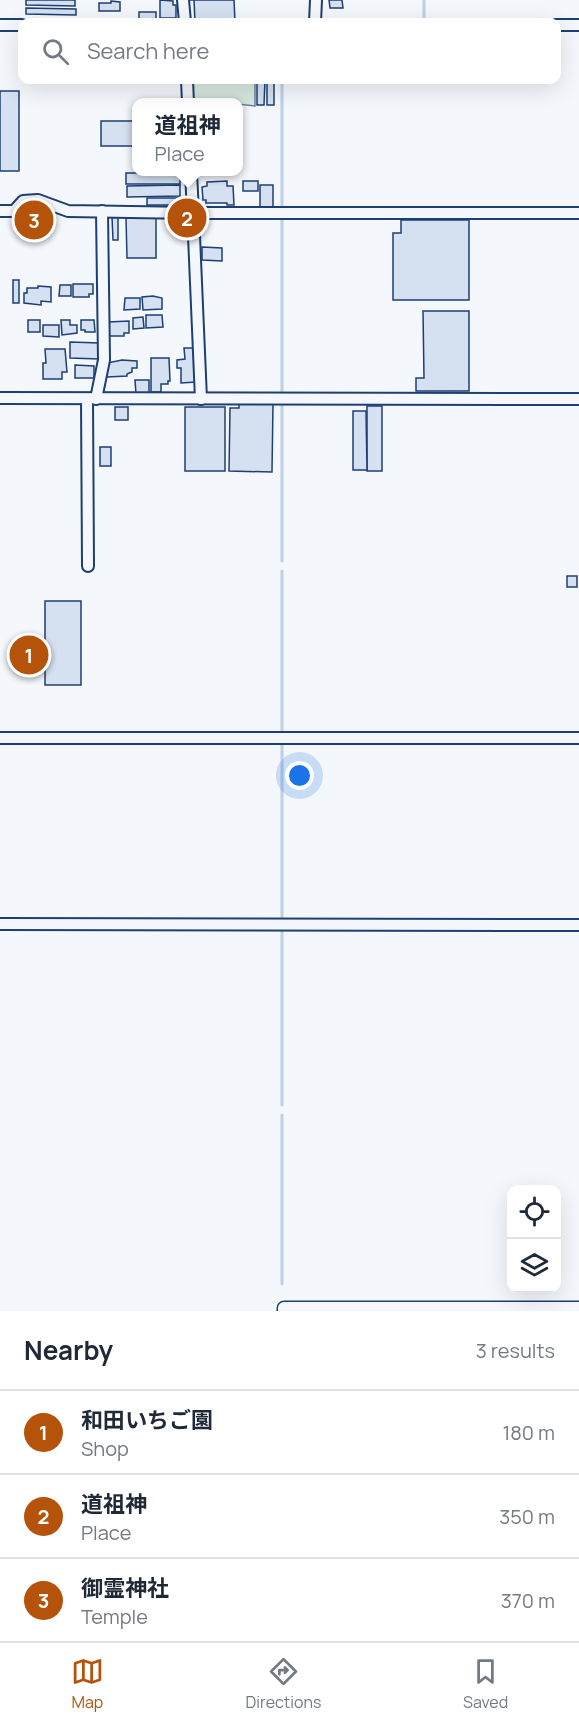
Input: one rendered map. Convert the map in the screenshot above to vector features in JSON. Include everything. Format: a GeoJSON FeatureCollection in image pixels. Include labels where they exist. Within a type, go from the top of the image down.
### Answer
{"type":"FeatureCollection","features":[{"type":"Feature","properties":{"kind":"street"},"geometry":{"type":"LineString","coordinates":[[183,0],[184,18]]}},
{"type":"Feature","properties":{"kind":"street"},"geometry":{"type":"LineString","coordinates":[[315,18],[316,0]]}},
{"type":"Feature","properties":{"kind":"street"},"geometry":{"type":"LineString","coordinates":[[0,25],[18,25]]}},
{"type":"Feature","properties":{"kind":"street"},"geometry":{"type":"LineString","coordinates":[[561,25],[579,25]]}},
{"type":"Feature","properties":{"kind":"street"},"geometry":{"type":"LineString","coordinates":[[191,176],[201,399]]}},
{"type":"Feature","properties":{"kind":"street"},"geometry":{"type":"LineString","coordinates":[[0,211],[14,211],[22,201],[30,200],[44,201],[68,211],[579,213]]}},
{"type":"Feature","properties":{"kind":"street"},"geometry":{"type":"LineString","coordinates":[[88,566],[92,399],[104,360],[102,211]]}},
{"type":"Feature","properties":{"kind":"street"},"geometry":{"type":"LineString","coordinates":[[0,398],[579,399]]}},
{"type":"Feature","properties":{"kind":"street"},"geometry":{"type":"LineString","coordinates":[[0,738],[579,738]]}},
{"type":"Feature","properties":{"kind":"street"},"geometry":{"type":"LineString","coordinates":[[0,924],[579,925]]}},
{"type":"Feature","properties":{"kind":"street"},"geometry":{"type":"LineString","coordinates":[[284,1311],[284,1308],[556,1310],[579,1308]]}},
{"type":"Feature","properties":{"kind":"shaded area"},"geometry":{"type":"Polygon","coordinates":[[[191,84],[255,84],[255,106],[243,105],[243,98],[192,98],[191,84]]]}},
{"type":"Feature","properties":{"kind":"building"},"geometry":{"type":"Polygon","coordinates":[[[26,0],[75,0],[75,6],[26,5],[26,0]]]}},
{"type":"Feature","properties":{"kind":"building"},"geometry":{"type":"Polygon","coordinates":[[[160,0],[173,1],[173,5],[176,5],[176,18],[160,18],[160,0]]]}},
{"type":"Feature","properties":{"kind":"building"},"geometry":{"type":"Polygon","coordinates":[[[194,0],[234,0],[235,18],[195,18],[194,0]]]}},
{"type":"Feature","properties":{"kind":"building"},"geometry":{"type":"Polygon","coordinates":[[[329,0],[342,0],[343,8],[330,8],[329,0]]]}},
{"type":"Feature","properties":{"kind":"building"},"geometry":{"type":"Polygon","coordinates":[[[111,1],[120,2],[120,11],[99,11],[99,3],[111,3],[111,1]]]}},
{"type":"Feature","properties":{"kind":"building"},"geometry":{"type":"Polygon","coordinates":[[[26,8],[76,9],[76,15],[26,14],[26,8]]]}},
{"type":"Feature","properties":{"kind":"building"},"geometry":{"type":"Polygon","coordinates":[[[139,12],[156,12],[156,18],[139,18],[139,12]]]}},
{"type":"Feature","properties":{"kind":"building"},"geometry":{"type":"Polygon","coordinates":[[[257,84],[265,84],[264,105],[257,105],[257,84]]]}},
{"type":"Feature","properties":{"kind":"building"},"geometry":{"type":"Polygon","coordinates":[[[267,84],[274,84],[274,105],[267,105],[267,84]]]}},
{"type":"Feature","properties":{"kind":"building"},"geometry":{"type":"Polygon","coordinates":[[[0,91],[19,91],[19,171],[0,171],[0,91]]]}},
{"type":"Feature","properties":{"kind":"building"},"geometry":{"type":"Polygon","coordinates":[[[101,121],[132,121],[132,146],[101,146],[101,121]]]}},
{"type":"Feature","properties":{"kind":"building"},"geometry":{"type":"Polygon","coordinates":[[[126,173],[132,173],[132,176],[180,176],[180,184],[126,184],[126,173]]]}},
{"type":"Feature","properties":{"kind":"building"},"geometry":{"type":"Polygon","coordinates":[[[227,181],[227,186],[233,186],[234,205],[206,203],[206,200],[203,200],[202,187],[207,186],[207,182],[227,181]]]}},
{"type":"Feature","properties":{"kind":"building"},"geometry":{"type":"Polygon","coordinates":[[[243,181],[258,181],[258,191],[243,191],[243,181]]]}},
{"type":"Feature","properties":{"kind":"building"},"geometry":{"type":"Polygon","coordinates":[[[180,185],[180,196],[127,197],[127,186],[180,185]]]}},
{"type":"Feature","properties":{"kind":"building"},"geometry":{"type":"Polygon","coordinates":[[[260,185],[273,185],[273,207],[260,207],[260,185]]]}},
{"type":"Feature","properties":{"kind":"building"},"geometry":{"type":"Polygon","coordinates":[[[147,198],[180,198],[180,205],[147,205],[147,198]]]}},
{"type":"Feature","properties":{"kind":"building"},"geometry":{"type":"Polygon","coordinates":[[[27,210],[44,210],[43,213],[47,213],[46,221],[43,221],[43,224],[27,223],[27,210]]]}},
{"type":"Feature","properties":{"kind":"building"},"geometry":{"type":"Polygon","coordinates":[[[112,217],[118,217],[118,240],[113,240],[112,217]]]}},
{"type":"Feature","properties":{"kind":"building"},"geometry":{"type":"Polygon","coordinates":[[[156,217],[156,258],[127,258],[126,218],[156,217]]]}},
{"type":"Feature","properties":{"kind":"building"},"geometry":{"type":"Polygon","coordinates":[[[401,220],[469,220],[469,300],[393,300],[393,233],[401,233],[401,220]]]}},
{"type":"Feature","properties":{"kind":"building"},"geometry":{"type":"Polygon","coordinates":[[[202,247],[222,248],[222,261],[202,260],[202,247]]]}},
{"type":"Feature","properties":{"kind":"building"},"geometry":{"type":"Polygon","coordinates":[[[13,280],[19,280],[19,303],[13,303],[13,280]]]}},
{"type":"Feature","properties":{"kind":"building"},"geometry":{"type":"Polygon","coordinates":[[[73,284],[93,284],[93,294],[89,294],[89,297],[73,297],[73,284]]]}},
{"type":"Feature","properties":{"kind":"building"},"geometry":{"type":"Polygon","coordinates":[[[60,285],[71,285],[71,296],[59,296],[60,285]]]}},
{"type":"Feature","properties":{"kind":"building"},"geometry":{"type":"Polygon","coordinates":[[[38,286],[51,287],[51,302],[41,301],[41,305],[24,303],[24,293],[27,293],[27,288],[38,288],[38,286]]]}},
{"type":"Feature","properties":{"kind":"building"},"geometry":{"type":"Polygon","coordinates":[[[142,297],[162,298],[162,309],[143,310],[142,297]]]}},
{"type":"Feature","properties":{"kind":"building"},"geometry":{"type":"Polygon","coordinates":[[[125,298],[140,298],[140,309],[124,310],[125,298]]]}},
{"type":"Feature","properties":{"kind":"building"},"geometry":{"type":"Polygon","coordinates":[[[423,311],[469,311],[469,391],[416,391],[416,378],[424,378],[423,311]]]}},
{"type":"Feature","properties":{"kind":"building"},"geometry":{"type":"Polygon","coordinates":[[[146,315],[162,315],[163,327],[146,328],[146,315]]]}},
{"type":"Feature","properties":{"kind":"building"},"geometry":{"type":"Polygon","coordinates":[[[143,317],[144,328],[133,329],[133,318],[143,317]]]}},
{"type":"Feature","properties":{"kind":"building"},"geometry":{"type":"Polygon","coordinates":[[[28,320],[40,320],[40,332],[28,332],[28,320]]]}},
{"type":"Feature","properties":{"kind":"building"},"geometry":{"type":"Polygon","coordinates":[[[61,320],[70,320],[70,325],[77,325],[77,333],[62,335],[61,320]]]}},
{"type":"Feature","properties":{"kind":"building"},"geometry":{"type":"Polygon","coordinates":[[[81,320],[94,320],[95,332],[81,330],[81,320]]]}},
{"type":"Feature","properties":{"kind":"building"},"geometry":{"type":"Polygon","coordinates":[[[129,321],[129,333],[124,333],[124,336],[109,336],[108,322],[129,321]]]}},
{"type":"Feature","properties":{"kind":"building"},"geometry":{"type":"Polygon","coordinates":[[[43,325],[59,325],[59,337],[43,336],[43,325]]]}},
{"type":"Feature","properties":{"kind":"building"},"geometry":{"type":"Polygon","coordinates":[[[70,342],[99,343],[99,359],[70,358],[70,342]]]}},
{"type":"Feature","properties":{"kind":"building"},"geometry":{"type":"Polygon","coordinates":[[[184,348],[195,348],[196,382],[181,383],[181,368],[177,368],[177,360],[185,359],[184,348]]]}},
{"type":"Feature","properties":{"kind":"building"},"geometry":{"type":"Polygon","coordinates":[[[45,349],[65,349],[67,372],[62,372],[62,379],[43,379],[43,363],[46,363],[45,349]]]}},
{"type":"Feature","properties":{"kind":"building"},"geometry":{"type":"Polygon","coordinates":[[[151,358],[169,358],[170,381],[168,384],[161,384],[161,392],[151,392],[151,358]]]}},
{"type":"Feature","properties":{"kind":"building"},"geometry":{"type":"Polygon","coordinates":[[[122,360],[137,361],[137,368],[132,368],[132,372],[127,376],[107,377],[107,363],[122,360]]]}},
{"type":"Feature","properties":{"kind":"building"},"geometry":{"type":"Polygon","coordinates":[[[75,365],[94,366],[94,378],[75,378],[75,365]]]}},
{"type":"Feature","properties":{"kind":"building"},"geometry":{"type":"Polygon","coordinates":[[[135,380],[149,380],[149,394],[136,394],[135,380]]]}},
{"type":"Feature","properties":{"kind":"building"},"geometry":{"type":"Polygon","coordinates":[[[239,403],[273,403],[272,472],[229,471],[230,408],[239,408],[239,403]]]}},
{"type":"Feature","properties":{"kind":"building"},"geometry":{"type":"Polygon","coordinates":[[[367,406],[382,406],[382,471],[367,471],[367,406]]]}},
{"type":"Feature","properties":{"kind":"building"},"geometry":{"type":"Polygon","coordinates":[[[115,407],[128,407],[128,420],[115,420],[115,407]]]}},
{"type":"Feature","properties":{"kind":"building"},"geometry":{"type":"Polygon","coordinates":[[[185,407],[225,407],[225,471],[185,471],[185,407]]]}},
{"type":"Feature","properties":{"kind":"building"},"geometry":{"type":"Polygon","coordinates":[[[353,411],[366,411],[367,470],[353,470],[353,411]]]}},
{"type":"Feature","properties":{"kind":"building"},"geometry":{"type":"Polygon","coordinates":[[[100,447],[111,447],[111,466],[100,466],[100,447]]]}},
{"type":"Feature","properties":{"kind":"building"},"geometry":{"type":"Polygon","coordinates":[[[567,576],[577,576],[577,587],[567,587],[567,576]]]}},
{"type":"Feature","properties":{"kind":"building"},"geometry":{"type":"Polygon","coordinates":[[[45,601],[81,601],[81,685],[45,685],[45,601]]]}},
{"type":"Feature","properties":{"kind":"waterway"},"geometry":{"type":"LineString","coordinates":[[424,0],[424,18]]}},
{"type":"Feature","properties":{"kind":"waterway"},"geometry":{"type":"LineString","coordinates":[[282,84],[282,210]]}},
{"type":"Feature","properties":{"kind":"waterway"},"geometry":{"type":"LineString","coordinates":[[282,216],[282,392]]}},
{"type":"Feature","properties":{"kind":"waterway"},"geometry":{"type":"LineString","coordinates":[[282,403],[282,561]]}},
{"type":"Feature","properties":{"kind":"waterway"},"geometry":{"type":"LineString","coordinates":[[282,571],[282,734]]}},
{"type":"Feature","properties":{"kind":"waterway"},"geometry":{"type":"LineString","coordinates":[[282,741],[282,917]]}},
{"type":"Feature","properties":{"kind":"waterway"},"geometry":{"type":"LineString","coordinates":[[282,929],[282,1105]]}},
{"type":"Feature","properties":{"kind":"waterway"},"geometry":{"type":"LineString","coordinates":[[282,1115],[282,1284]]}},
{"type":"Feature","properties":{"kind":"place","name":"道祖神"},"geometry":{"type":"Point","coordinates":[187,218]}},
{"type":"Feature","properties":{"kind":"place","name":"御霊神社"},"geometry":{"type":"Point","coordinates":[34,220]}},
{"type":"Feature","properties":{"kind":"place","name":"和田いちご園"},"geometry":{"type":"Point","coordinates":[29,655]}}]}
